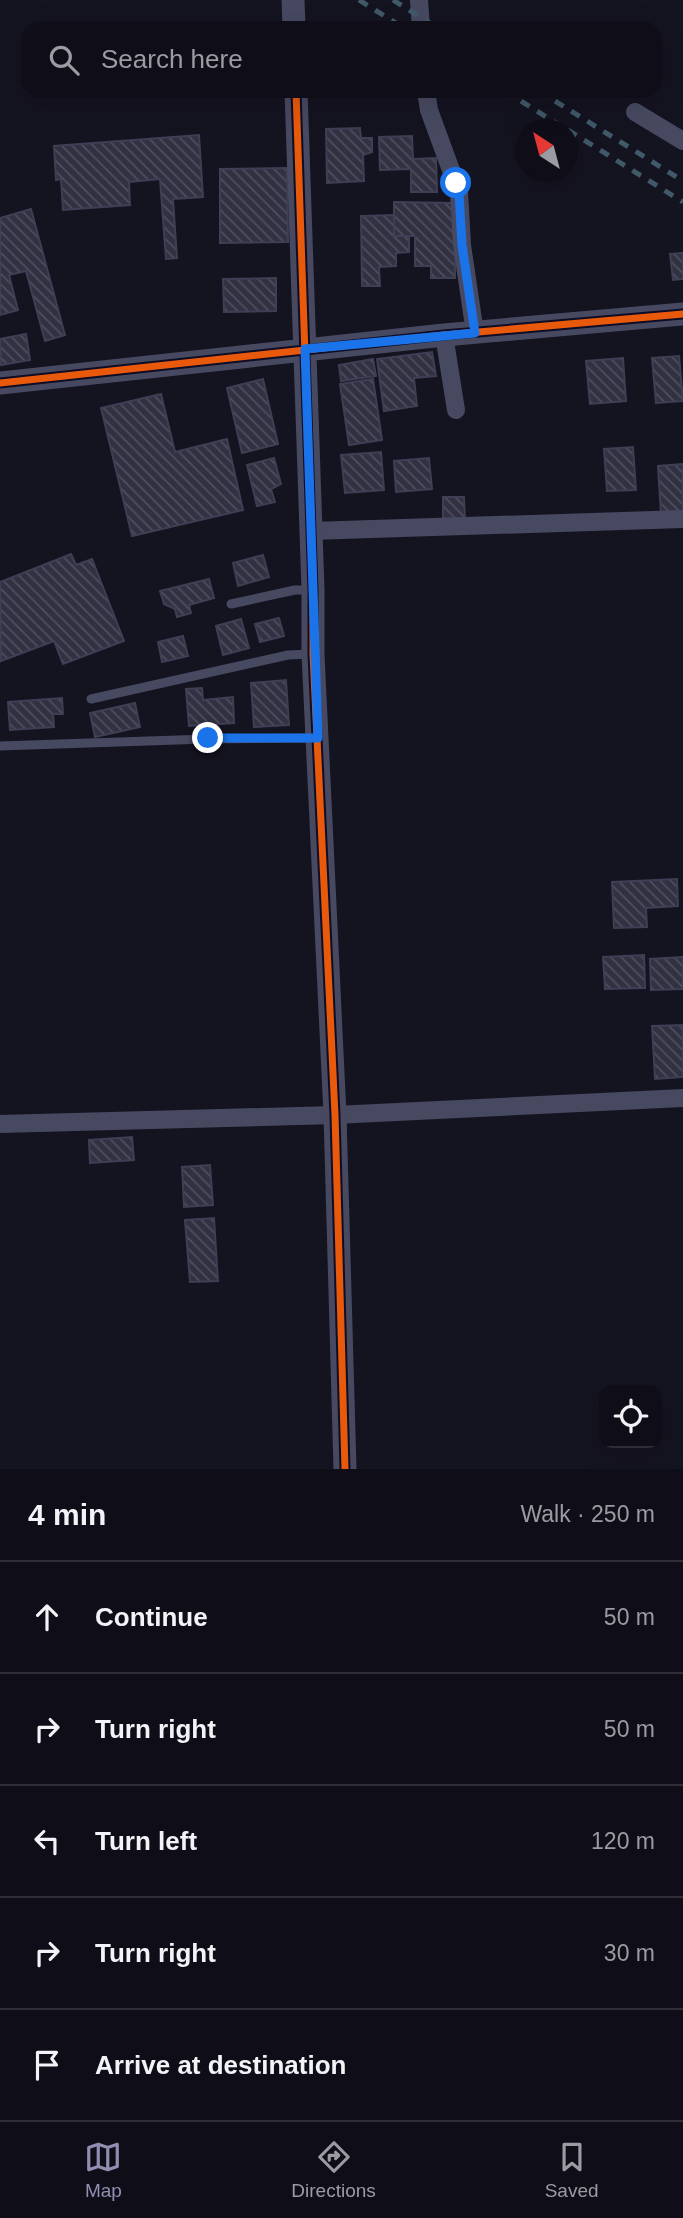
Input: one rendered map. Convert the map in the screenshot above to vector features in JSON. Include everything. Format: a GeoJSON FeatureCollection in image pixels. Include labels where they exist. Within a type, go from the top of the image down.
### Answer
{"type":"FeatureCollection","features":[{"type":"Feature","properties":{"kind":"street"},"geometry":{"type":"LineString","coordinates":[[293,0],[294,21]]}},
{"type":"Feature","properties":{"kind":"street"},"geometry":{"type":"LineString","coordinates":[[419,0],[420,21]]}},
{"type":"Feature","properties":{"kind":"street"},"geometry":{"type":"LineString","coordinates":[[296,98],[313,654],[335,1115],[345,1469]]}},
{"type":"Feature","properties":{"kind":"street"},"geometry":{"type":"LineString","coordinates":[[427,98],[459,192],[462,245],[475,333]]}},
{"type":"Feature","properties":{"kind":"street"},"geometry":{"type":"LineString","coordinates":[[635,112],[683,141]]}},
{"type":"Feature","properties":{"kind":"street"},"geometry":{"type":"LineString","coordinates":[[0,383],[305,349],[683,314]]}},
{"type":"Feature","properties":{"kind":"street"},"geometry":{"type":"LineString","coordinates":[[444,335],[456,410]]}},
{"type":"Feature","properties":{"kind":"street"},"geometry":{"type":"LineString","coordinates":[[311,531],[683,519]]}},
{"type":"Feature","properties":{"kind":"street"},"geometry":{"type":"LineString","coordinates":[[0,1124],[335,1115],[683,1098]]}},
{"type":"Feature","properties":{"kind":"lane"},"geometry":{"type":"LineString","coordinates":[[231,604],[295,590],[313,590]]}},
{"type":"Feature","properties":{"kind":"lane"},"geometry":{"type":"LineString","coordinates":[[92,699],[288,655],[313,654]]}},
{"type":"Feature","properties":{"kind":"lane"},"geometry":{"type":"LineString","coordinates":[[0,746],[208,738],[318,738]]}},
{"type":"Feature","properties":{"kind":"building"},"geometry":{"type":"Polygon","coordinates":[[[360,128],[361,138],[372,138],[372,152],[363,155],[364,181],[327,183],[326,129],[360,128]]]}},
{"type":"Feature","properties":{"kind":"building"},"geometry":{"type":"Polygon","coordinates":[[[199,135],[203,197],[173,199],[177,258],[166,259],[160,179],[129,182],[130,205],[63,210],[61,179],[56,180],[54,146],[199,135]]]}},
{"type":"Feature","properties":{"kind":"building"},"geometry":{"type":"Polygon","coordinates":[[[412,136],[413,159],[436,158],[437,192],[411,192],[411,169],[380,170],[379,137],[412,136]]]}},
{"type":"Feature","properties":{"kind":"building"},"geometry":{"type":"Polygon","coordinates":[[[287,168],[288,242],[220,243],[220,169],[287,168]]]}},
{"type":"Feature","properties":{"kind":"building"},"geometry":{"type":"Polygon","coordinates":[[[394,202],[456,203],[455,278],[431,278],[431,266],[415,266],[415,236],[394,236],[394,202]]]}},
{"type":"Feature","properties":{"kind":"building"},"geometry":{"type":"Polygon","coordinates":[[[31,209],[65,335],[45,341],[26,271],[9,275],[18,310],[0,315],[0,218],[31,209]]]}},
{"type":"Feature","properties":{"kind":"building"},"geometry":{"type":"Polygon","coordinates":[[[394,215],[394,236],[409,236],[409,252],[396,253],[396,266],[379,267],[380,286],[362,286],[361,216],[394,215]]]}},
{"type":"Feature","properties":{"kind":"building"},"geometry":{"type":"Polygon","coordinates":[[[683,253],[683,279],[673,280],[670,254],[683,253]]]}},
{"type":"Feature","properties":{"kind":"building"},"geometry":{"type":"Polygon","coordinates":[[[276,278],[276,311],[224,312],[223,279],[276,278]]]}},
{"type":"Feature","properties":{"kind":"building"},"geometry":{"type":"Polygon","coordinates":[[[26,334],[30,360],[1,365],[0,339],[26,334]]]}},
{"type":"Feature","properties":{"kind":"building"},"geometry":{"type":"Polygon","coordinates":[[[432,352],[436,376],[414,378],[417,406],[384,411],[377,359],[432,352]]]}},
{"type":"Feature","properties":{"kind":"building"},"geometry":{"type":"Polygon","coordinates":[[[679,356],[683,401],[656,403],[652,358],[679,356]]]}},
{"type":"Feature","properties":{"kind":"building"},"geometry":{"type":"Polygon","coordinates":[[[623,358],[626,401],[590,404],[586,361],[623,358]]]}},
{"type":"Feature","properties":{"kind":"building"},"geometry":{"type":"Polygon","coordinates":[[[373,359],[376,376],[341,381],[339,365],[373,359]]]}},
{"type":"Feature","properties":{"kind":"building"},"geometry":{"type":"Polygon","coordinates":[[[263,379],[278,444],[242,453],[227,388],[263,379]]]}},
{"type":"Feature","properties":{"kind":"building"},"geometry":{"type":"Polygon","coordinates":[[[373,379],[382,440],[349,445],[340,384],[373,379]]]}},
{"type":"Feature","properties":{"kind":"building"},"geometry":{"type":"Polygon","coordinates":[[[161,394],[175,452],[227,439],[243,510],[132,536],[101,408],[161,394]]]}},
{"type":"Feature","properties":{"kind":"building"},"geometry":{"type":"Polygon","coordinates":[[[633,447],[636,490],[607,491],[604,449],[633,447]]]}},
{"type":"Feature","properties":{"kind":"building"},"geometry":{"type":"Polygon","coordinates":[[[381,452],[384,490],[345,493],[341,455],[381,452]]]}},
{"type":"Feature","properties":{"kind":"building"},"geometry":{"type":"Polygon","coordinates":[[[274,458],[281,484],[271,489],[275,502],[257,506],[247,465],[274,458]]]}},
{"type":"Feature","properties":{"kind":"building"},"geometry":{"type":"Polygon","coordinates":[[[429,458],[432,489],[396,492],[394,461],[429,458]]]}},
{"type":"Feature","properties":{"kind":"building"},"geometry":{"type":"Polygon","coordinates":[[[683,464],[683,514],[661,515],[658,466],[683,464]]]}},
{"type":"Feature","properties":{"kind":"building"},"geometry":{"type":"Polygon","coordinates":[[[443,497],[464,497],[465,519],[443,520],[443,497]]]}},
{"type":"Feature","properties":{"kind":"building"},"geometry":{"type":"Polygon","coordinates":[[[71,554],[76,565],[92,559],[124,641],[63,664],[54,641],[1,661],[0,582],[71,554]]]}},
{"type":"Feature","properties":{"kind":"building"},"geometry":{"type":"Polygon","coordinates":[[[263,555],[269,577],[238,586],[233,563],[263,555]]]}},
{"type":"Feature","properties":{"kind":"building"},"geometry":{"type":"Polygon","coordinates":[[[209,579],[214,598],[189,605],[191,613],[177,617],[175,609],[164,604],[160,591],[209,579]]]}},
{"type":"Feature","properties":{"kind":"building"},"geometry":{"type":"Polygon","coordinates":[[[279,618],[284,636],[260,642],[255,624],[279,618]]]}},
{"type":"Feature","properties":{"kind":"building"},"geometry":{"type":"Polygon","coordinates":[[[241,619],[249,648],[223,655],[216,626],[241,619]]]}},
{"type":"Feature","properties":{"kind":"building"},"geometry":{"type":"Polygon","coordinates":[[[183,636],[188,656],[162,662],[158,642],[183,636]]]}},
{"type":"Feature","properties":{"kind":"building"},"geometry":{"type":"Polygon","coordinates":[[[286,680],[289,725],[254,727],[251,683],[286,680]]]}},
{"type":"Feature","properties":{"kind":"building"},"geometry":{"type":"Polygon","coordinates":[[[202,688],[203,700],[233,697],[234,723],[189,726],[186,689],[202,688]]]}},
{"type":"Feature","properties":{"kind":"building"},"geometry":{"type":"Polygon","coordinates":[[[62,698],[63,714],[53,714],[54,727],[10,730],[8,702],[62,698]]]}},
{"type":"Feature","properties":{"kind":"building"},"geometry":{"type":"Polygon","coordinates":[[[135,703],[140,727],[95,737],[90,713],[135,703]]]}},
{"type":"Feature","properties":{"kind":"building"},"geometry":{"type":"Polygon","coordinates":[[[677,879],[678,906],[646,908],[647,927],[614,928],[612,882],[677,879]]]}},
{"type":"Feature","properties":{"kind":"building"},"geometry":{"type":"Polygon","coordinates":[[[644,955],[645,988],[605,989],[603,957],[644,955]]]}},
{"type":"Feature","properties":{"kind":"building"},"geometry":{"type":"Polygon","coordinates":[[[683,957],[683,989],[651,990],[650,959],[683,957]]]}},
{"type":"Feature","properties":{"kind":"building"},"geometry":{"type":"Polygon","coordinates":[[[683,1025],[683,1077],[655,1079],[652,1026],[683,1025]]]}},
{"type":"Feature","properties":{"kind":"building"},"geometry":{"type":"Polygon","coordinates":[[[132,1137],[134,1160],[90,1163],[89,1140],[132,1137]]]}},
{"type":"Feature","properties":{"kind":"building"},"geometry":{"type":"Polygon","coordinates":[[[210,1165],[213,1205],[184,1207],[182,1167],[210,1165]]]}},
{"type":"Feature","properties":{"kind":"building"},"geometry":{"type":"Polygon","coordinates":[[[214,1218],[218,1281],[190,1282],[185,1220],[214,1218]]]}},
{"type":"Feature","properties":{"kind":"railway"},"geometry":{"type":"LineString","coordinates":[[359,0],[393,21]]}},
{"type":"Feature","properties":{"kind":"railway"},"geometry":{"type":"LineString","coordinates":[[393,0],[427,21]]}},
{"type":"Feature","properties":{"kind":"railway"},"geometry":{"type":"LineString","coordinates":[[516,98],[550,119]]}},
{"type":"Feature","properties":{"kind":"railway"},"geometry":{"type":"LineString","coordinates":[[550,98],[683,181]]}},
{"type":"Feature","properties":{"kind":"railway"},"geometry":{"type":"LineString","coordinates":[[578,136],[683,202]]}},
{"type":"Feature","properties":{"kind":"cycle path"},"geometry":{"type":"LineString","coordinates":[[296,98],[313,654],[335,1115],[345,1469]]}},
{"type":"Feature","properties":{"kind":"cycle path"},"geometry":{"type":"LineString","coordinates":[[0,383],[444,335],[683,314]]}},
{"type":"Feature","properties":{"kind":"route"},"geometry":{"type":"LineString","coordinates":[[208,738],[318,738],[313,654],[305,349],[475,333],[456,183]]}}]}
